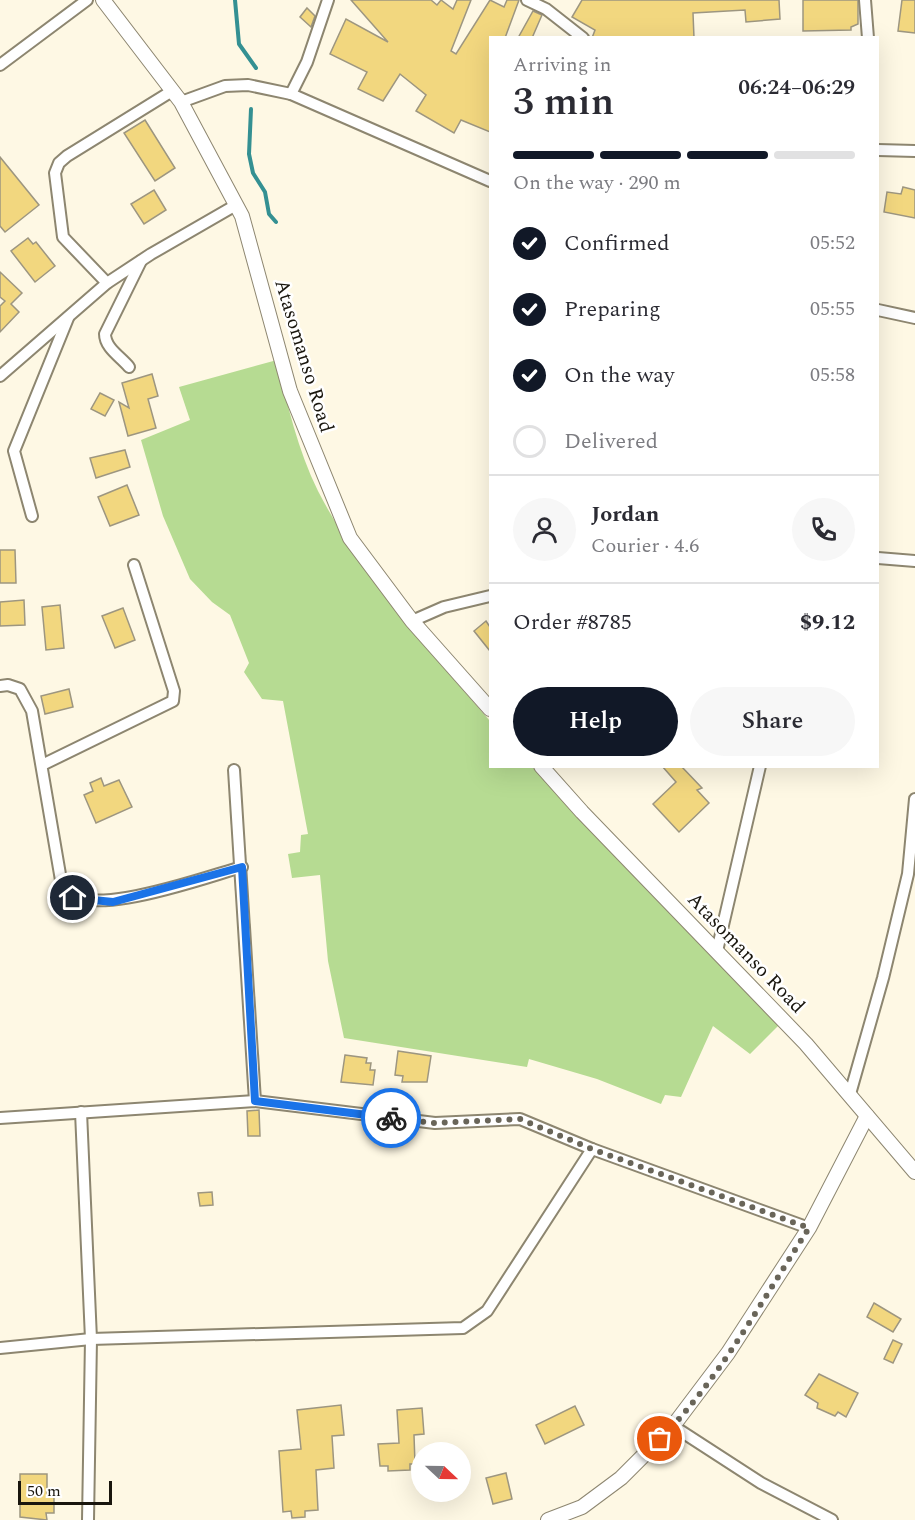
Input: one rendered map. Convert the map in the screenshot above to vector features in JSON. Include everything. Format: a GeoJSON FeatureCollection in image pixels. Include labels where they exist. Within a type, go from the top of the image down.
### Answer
{"type":"FeatureCollection","features":[{"type":"Feature","properties":{"kind":"street"},"geometry":{"type":"LineString","coordinates":[[0,65],[87,0]]}},
{"type":"Feature","properties":{"kind":"street","name":"Atasomanso Road"},"geometry":{"type":"LineString","coordinates":[[103,0],[177,96],[242,216],[290,391],[350,538],[412,621],[489,708]]}},
{"type":"Feature","properties":{"kind":"street"},"geometry":{"type":"LineString","coordinates":[[291,94],[307,62],[328,0]]}},
{"type":"Feature","properties":{"kind":"street"},"geometry":{"type":"LineString","coordinates":[[527,0],[546,9],[581,36]]}},
{"type":"Feature","properties":{"kind":"street"},"geometry":{"type":"LineString","coordinates":[[865,0],[868,36]]}},
{"type":"Feature","properties":{"kind":"street"},"geometry":{"type":"LineString","coordinates":[[107,283],[63,237],[55,173],[59,163],[67,156],[177,96],[225,86],[248,85],[291,94],[489,181]]}},
{"type":"Feature","properties":{"kind":"street"},"geometry":{"type":"LineString","coordinates":[[879,150],[915,151]]}},
{"type":"Feature","properties":{"kind":"street"},"geometry":{"type":"LineString","coordinates":[[0,376],[107,283],[236,205]]}},
{"type":"Feature","properties":{"kind":"street"},"geometry":{"type":"LineString","coordinates":[[129,367],[110,347],[105,340],[105,334],[141,261]]}},
{"type":"Feature","properties":{"kind":"street"},"geometry":{"type":"LineString","coordinates":[[879,310],[915,318]]}},
{"type":"Feature","properties":{"kind":"street"},"geometry":{"type":"LineString","coordinates":[[33,516],[14,451],[69,315]]}},
{"type":"Feature","properties":{"kind":"street"},"geometry":{"type":"LineString","coordinates":[[879,558],[915,561]]}},
{"type":"Feature","properties":{"kind":"street"},"geometry":{"type":"LineString","coordinates":[[42,765],[173,701],[174,691],[134,565]]}},
{"type":"Feature","properties":{"kind":"street"},"geometry":{"type":"LineString","coordinates":[[412,621],[444,607],[489,596]]}},
{"type":"Feature","properties":{"kind":"street"},"geometry":{"type":"LineString","coordinates":[[0,686],[8,685],[20,689],[27,698],[42,765],[62,886],[66,894],[73,898],[113,902],[242,867]]}},
{"type":"Feature","properties":{"kind":"street","name":"Atasomanso Road"},"geometry":{"type":"LineString","coordinates":[[543,768],[582,812],[806,1044],[915,1172]]}},
{"type":"Feature","properties":{"kind":"street"},"geometry":{"type":"LineString","coordinates":[[717,951],[760,768]]}},
{"type":"Feature","properties":{"kind":"street"},"geometry":{"type":"LineString","coordinates":[[234,770],[242,867],[255,1101]]}},
{"type":"Feature","properties":{"kind":"street"},"geometry":{"type":"LineString","coordinates":[[850,1095],[911,874],[915,799]]}},
{"type":"Feature","properties":{"kind":"street"},"geometry":{"type":"LineString","coordinates":[[0,1118],[255,1101],[435,1123],[520,1119],[592,1149],[809,1228]]}},
{"type":"Feature","properties":{"kind":"street"},"geometry":{"type":"LineString","coordinates":[[81,1112],[91,1339],[88,1520]]}},
{"type":"Feature","properties":{"kind":"street"},"geometry":{"type":"LineString","coordinates":[[548,1520],[582,1507],[621,1478],[673,1426],[728,1353],[809,1228],[867,1116]]}},
{"type":"Feature","properties":{"kind":"street"},"geometry":{"type":"LineString","coordinates":[[0,1348],[91,1339],[463,1328],[487,1311],[592,1149]]}},
{"type":"Feature","properties":{"kind":"street"},"geometry":{"type":"LineString","coordinates":[[673,1426],[761,1483],[832,1520]]}},
{"type":"Feature","properties":{"kind":"green space"},"geometry":{"type":"Polygon","coordinates":[[[277,360],[299,444],[318,491],[335,522],[375,582],[489,720],[489,768],[533,768],[781,1023],[750,1054],[713,1026],[681,1097],[665,1095],[661,1104],[597,1079],[529,1059],[527,1067],[344,1038],[328,961],[320,875],[292,878],[288,854],[300,852],[301,835],[308,834],[283,701],[262,699],[244,672],[249,663],[230,615],[212,602],[190,579],[163,516],[141,440],[190,420],[179,387],[277,360]]]}},
{"type":"Feature","properties":{"kind":"building"},"geometry":{"type":"Polygon","coordinates":[[[351,0],[431,0],[437,5],[441,0],[453,9],[457,0],[471,0],[451,51],[456,54],[490,0],[504,7],[507,0],[519,0],[506,36],[489,36],[489,132],[461,120],[454,133],[416,111],[426,95],[400,74],[383,101],[358,89],[367,72],[330,54],[346,19],[388,42],[351,0]]]}},
{"type":"Feature","properties":{"kind":"building"},"geometry":{"type":"Polygon","coordinates":[[[582,0],[779,0],[780,19],[746,22],[745,10],[693,13],[694,36],[593,36],[595,30],[572,17],[582,0]]]}},
{"type":"Feature","properties":{"kind":"building"},"geometry":{"type":"Polygon","coordinates":[[[803,0],[858,0],[858,24],[851,27],[851,30],[803,31],[803,0]]]}},
{"type":"Feature","properties":{"kind":"building"},"geometry":{"type":"Polygon","coordinates":[[[902,0],[915,0],[915,33],[898,31],[902,0]]]}},
{"type":"Feature","properties":{"kind":"building"},"geometry":{"type":"Polygon","coordinates":[[[307,8],[315,16],[311,27],[300,17],[307,8]]]}},
{"type":"Feature","properties":{"kind":"building"},"geometry":{"type":"Polygon","coordinates":[[[533,11],[542,15],[533,36],[519,36],[533,11]]]}},
{"type":"Feature","properties":{"kind":"building"},"geometry":{"type":"Polygon","coordinates":[[[145,120],[175,168],[155,181],[124,133],[145,120]]]}},
{"type":"Feature","properties":{"kind":"building"},"geometry":{"type":"Polygon","coordinates":[[[0,157],[39,205],[5,232],[0,226],[0,157]]]}},
{"type":"Feature","properties":{"kind":"building"},"geometry":{"type":"Polygon","coordinates":[[[903,187],[915,190],[915,218],[884,212],[887,192],[901,194],[903,187]]]}},
{"type":"Feature","properties":{"kind":"building"},"geometry":{"type":"Polygon","coordinates":[[[154,190],[166,210],[144,224],[131,204],[154,190]]]}},
{"type":"Feature","properties":{"kind":"building"},"geometry":{"type":"Polygon","coordinates":[[[28,238],[33,244],[36,242],[55,266],[35,282],[11,251],[28,238]]]}},
{"type":"Feature","properties":{"kind":"building"},"geometry":{"type":"Polygon","coordinates":[[[0,272],[22,293],[11,304],[19,312],[0,332],[0,306],[5,301],[0,297],[0,272]]]}},
{"type":"Feature","properties":{"kind":"building"},"geometry":{"type":"Polygon","coordinates":[[[152,374],[158,396],[148,399],[156,428],[128,436],[119,402],[129,408],[122,383],[152,374]]]}},
{"type":"Feature","properties":{"kind":"building"},"geometry":{"type":"Polygon","coordinates":[[[100,393],[114,400],[105,416],[91,409],[100,393]]]}},
{"type":"Feature","properties":{"kind":"building"},"geometry":{"type":"Polygon","coordinates":[[[125,450],[130,467],[96,478],[90,458],[125,450]]]}},
{"type":"Feature","properties":{"kind":"building"},"geometry":{"type":"Polygon","coordinates":[[[127,485],[139,515],[110,526],[98,497],[127,485]]]}},
{"type":"Feature","properties":{"kind":"building"},"geometry":{"type":"Polygon","coordinates":[[[0,550],[15,550],[16,583],[0,583],[0,550]]]}},
{"type":"Feature","properties":{"kind":"building"},"geometry":{"type":"Polygon","coordinates":[[[24,600],[25,625],[0,626],[0,602],[24,600]]]}},
{"type":"Feature","properties":{"kind":"building"},"geometry":{"type":"Polygon","coordinates":[[[60,605],[64,648],[46,650],[42,607],[60,605]]]}},
{"type":"Feature","properties":{"kind":"building"},"geometry":{"type":"Polygon","coordinates":[[[123,608],[135,640],[115,648],[102,616],[123,608]]]}},
{"type":"Feature","properties":{"kind":"building"},"geometry":{"type":"Polygon","coordinates":[[[486,621],[489,626],[489,650],[474,631],[486,621]]]}},
{"type":"Feature","properties":{"kind":"building"},"geometry":{"type":"Polygon","coordinates":[[[69,689],[73,707],[45,714],[41,696],[69,689]]]}},
{"type":"Feature","properties":{"kind":"building"},"geometry":{"type":"Polygon","coordinates":[[[664,768],[683,768],[702,788],[697,790],[709,803],[679,832],[653,804],[676,782],[664,768]]]}},
{"type":"Feature","properties":{"kind":"building"},"geometry":{"type":"Polygon","coordinates":[[[101,778],[104,786],[119,780],[132,807],[96,823],[84,795],[93,791],[90,783],[101,778]]]}},
{"type":"Feature","properties":{"kind":"building"},"geometry":{"type":"Polygon","coordinates":[[[398,1051],[431,1056],[427,1082],[402,1082],[403,1076],[395,1075],[398,1051]]]}},
{"type":"Feature","properties":{"kind":"building"},"geometry":{"type":"Polygon","coordinates":[[[345,1055],[367,1058],[366,1063],[371,1063],[370,1070],[375,1070],[373,1085],[341,1082],[345,1055]]]}},
{"type":"Feature","properties":{"kind":"building"},"geometry":{"type":"Polygon","coordinates":[[[259,1110],[260,1136],[248,1136],[247,1111],[259,1110]]]}},
{"type":"Feature","properties":{"kind":"building"},"geometry":{"type":"Polygon","coordinates":[[[212,1192],[213,1205],[200,1206],[198,1193],[212,1192]]]}},
{"type":"Feature","properties":{"kind":"building"},"geometry":{"type":"Polygon","coordinates":[[[874,1303],[901,1319],[893,1332],[867,1317],[874,1303]]]}},
{"type":"Feature","properties":{"kind":"building"},"geometry":{"type":"Polygon","coordinates":[[[893,1340],[902,1344],[893,1363],[884,1359],[893,1340]]]}},
{"type":"Feature","properties":{"kind":"building"},"geometry":{"type":"Polygon","coordinates":[[[819,1374],[858,1393],[846,1417],[838,1412],[835,1416],[817,1408],[818,1403],[805,1395],[819,1374]]]}},
{"type":"Feature","properties":{"kind":"building"},"geometry":{"type":"Polygon","coordinates":[[[341,1405],[344,1435],[332,1436],[334,1468],[316,1470],[318,1510],[305,1511],[305,1517],[292,1518],[291,1511],[283,1512],[279,1451],[301,1449],[297,1410],[341,1405]]]}},
{"type":"Feature","properties":{"kind":"building"},"geometry":{"type":"Polygon","coordinates":[[[575,1406],[584,1425],[545,1444],[536,1425],[575,1406]]]}},
{"type":"Feature","properties":{"kind":"building"},"geometry":{"type":"Polygon","coordinates":[[[422,1408],[424,1434],[414,1435],[414,1442],[411,1442],[410,1470],[388,1471],[388,1466],[380,1466],[378,1444],[399,1443],[397,1410],[422,1408]]]}},
{"type":"Feature","properties":{"kind":"building"},"geometry":{"type":"Polygon","coordinates":[[[506,1473],[512,1499],[493,1504],[486,1478],[506,1473]]]}},
{"type":"Feature","properties":{"kind":"building"},"geometry":{"type":"Polygon","coordinates":[[[20,1474],[47,1474],[47,1493],[54,1492],[54,1513],[46,1513],[47,1520],[20,1517],[20,1474]]]}},
{"type":"Feature","properties":{"kind":"waterway"},"geometry":{"type":"LineString","coordinates":[[235,0],[239,44],[256,68]]}},
{"type":"Feature","properties":{"kind":"waterway"},"geometry":{"type":"LineString","coordinates":[[251,109],[249,154],[253,173],[265,192],[269,214],[276,222]]}},
{"type":"Feature","properties":{"kind":"way so far"},"geometry":{"type":"LineString","coordinates":[[391,1118],[435,1123],[520,1119],[592,1149],[809,1228],[728,1353],[673,1426],[660,1439]]}},
{"type":"Feature","properties":{"kind":"route"},"geometry":{"type":"LineString","coordinates":[[73,898],[113,902],[242,867],[255,1101],[391,1118]]}}]}
